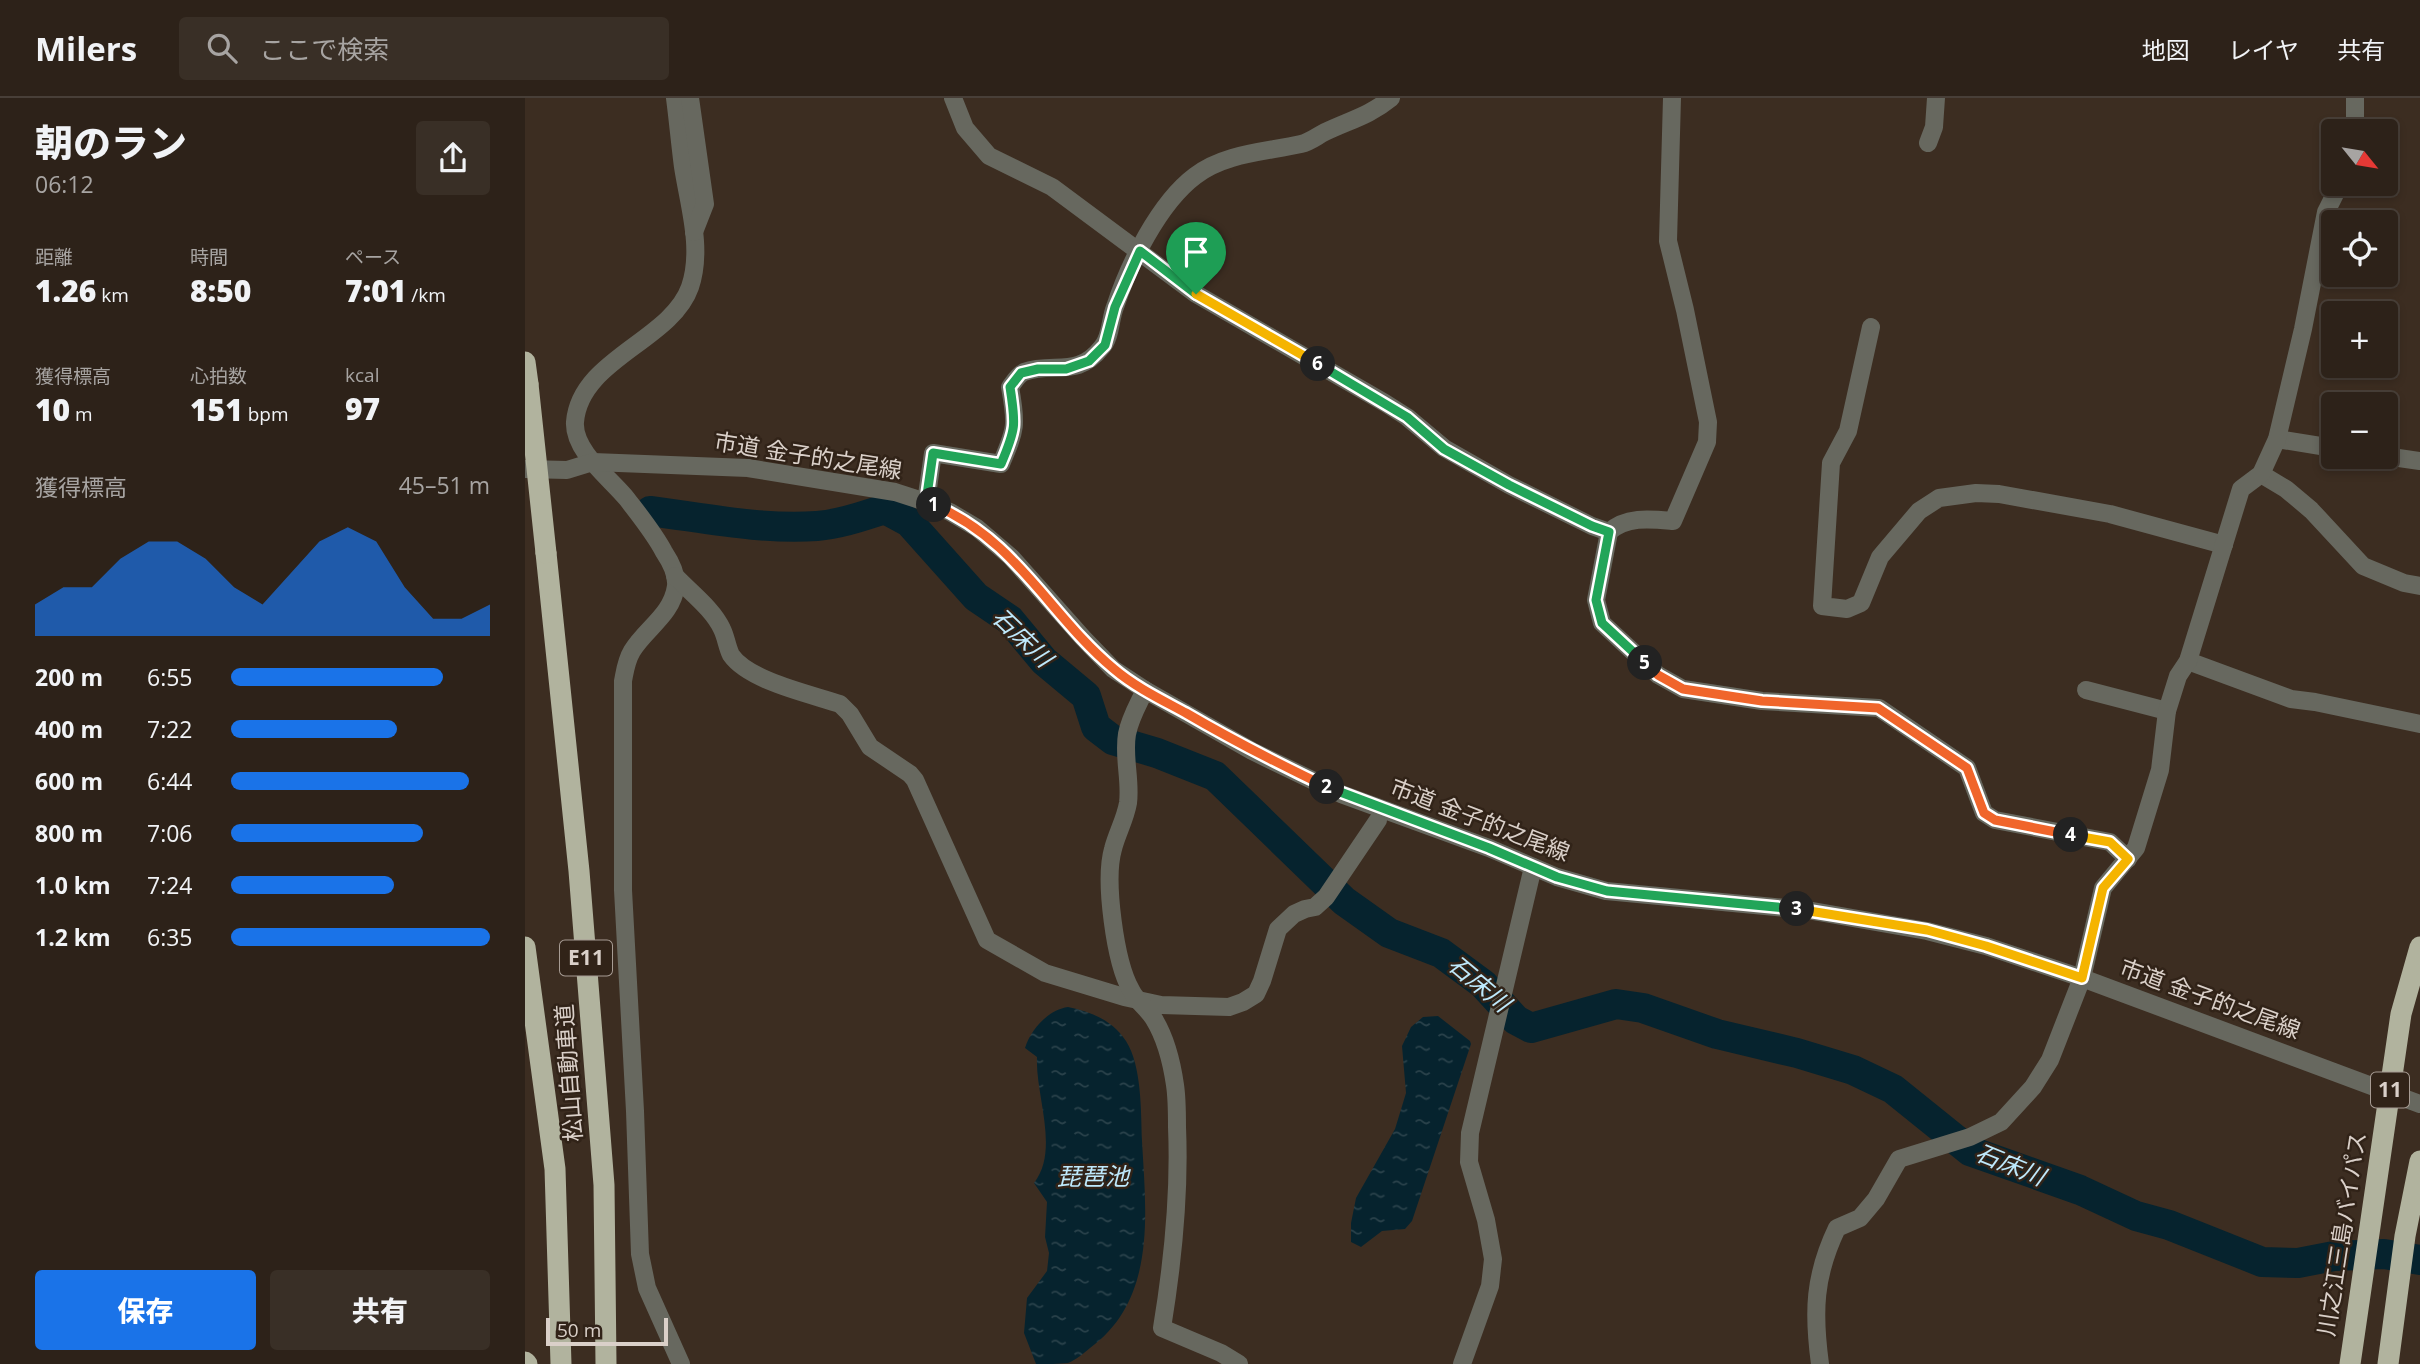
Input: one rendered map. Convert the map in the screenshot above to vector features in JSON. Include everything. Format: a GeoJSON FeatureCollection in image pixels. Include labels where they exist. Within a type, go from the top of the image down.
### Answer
{"type":"FeatureCollection","features":[{"type":"Feature","properties":{"kind":"highway","name":"松山自動車道"},"geometry":{"type":"LineString","coordinates":[[525,362],[579,871],[604,1185],[606,1364]]}},
{"type":"Feature","properties":{"kind":"highway","name":"松山自動車道"},"geometry":{"type":"LineString","coordinates":[[525,947],[555,1169],[561,1364]]}},
{"type":"Feature","properties":{"kind":"highway","name":"川之江三島バイパス"},"geometry":{"type":"LineString","coordinates":[[2350,1364],[2401,1014],[2420,947]]}},
{"type":"Feature","properties":{"kind":"highway"},"geometry":{"type":"LineString","coordinates":[[2388,1364],[2405,1236],[2420,1161]]}},
{"type":"Feature","properties":{"kind":"street"},"geometry":{"type":"LineString","coordinates":[[675,98],[694,232],[694,270],[683,302],[658,327],[597,378],[578,410],[575,424],[578,440],[593,462],[626,497],[657,539],[672,565],[677,583],[666,613],[633,650],[626,664],[623,681],[623,890],[640,1254],[647,1288],[681,1364]]}},
{"type":"Feature","properties":{"kind":"street"},"geometry":{"type":"LineString","coordinates":[[690,98],[705,204],[694,232]]}},
{"type":"Feature","properties":{"kind":"street"},"geometry":{"type":"LineString","coordinates":[[953,98],[965,128],[989,156],[1052,187],[1196,294],[1407,417],[1444,449],[1509,485],[1609,532]]}},
{"type":"Feature","properties":{"kind":"street"},"geometry":{"type":"LineString","coordinates":[[926,502],[933,453],[1001,464],[1015,431],[1010,387],[1021,373],[1038,369],[1066,369],[1089,361],[1105,345],[1115,307],[1140,251],[1168,204],[1195,176],[1223,160],[1305,143],[1373,113],[1391,98]]}},
{"type":"Feature","properties":{"kind":"street"},"geometry":{"type":"LineString","coordinates":[[1672,98],[1668,241],[1707,408],[1707,442],[1673,521],[1642,518],[1615,526],[1609,532],[1596,600],[1602,623],[1658,675],[1683,689],[1749,699],[1878,708],[1967,768],[1984,813],[1995,820],[2110,842],[2128,859]]}},
{"type":"Feature","properties":{"kind":"street"},"geometry":{"type":"LineString","coordinates":[[1928,143],[1934,127],[1936,98]]}},
{"type":"Feature","properties":{"kind":"street"},"geometry":{"type":"LineString","coordinates":[[2355,98],[2355,119]]}},
{"type":"Feature","properties":{"kind":"street"},"geometry":{"type":"LineString","coordinates":[[1820,1364],[1816,1333],[1818,1279],[1826,1251],[1837,1228],[1860,1217],[1876,1199],[1899,1159],[1970,1137],[2001,1122],[2033,1087],[2050,1060],[2082,978],[2103,888],[2136,848],[2160,769],[2167,711],[2178,677],[2188,661],[2241,489],[2261,474],[2277,439],[2303,329],[2326,212],[2334,196]]}},
{"type":"Feature","properties":{"kind":"street"},"geometry":{"type":"LineString","coordinates":[[1871,327],[1848,431],[1831,463],[1822,606],[1847,609],[1861,603],[1880,557],[1919,511],[1939,498],[1951,496],[1999,494],[2111,514],[2224,545]]}},
{"type":"Feature","properties":{"kind":"street"},"geometry":{"type":"LineString","coordinates":[[2277,439],[2321,446]]}},
{"type":"Feature","properties":{"kind":"street"},"geometry":{"type":"LineString","coordinates":[[2398,458],[2420,461]]}},
{"type":"Feature","properties":{"kind":"street","name":"市道 金子的之尾線"},"geometry":{"type":"LineString","coordinates":[[525,469],[567,470],[593,462],[748,468],[895,492],[926,502],[977,528],[1011,557],[1083,638],[1114,668],[1145,690],[1252,751],[1341,794],[1489,848],[1557,877],[1607,891],[1807,910],[1927,930],[1986,946],[2082,978],[2420,1104]]}},
{"type":"Feature","properties":{"kind":"street"},"geometry":{"type":"LineString","coordinates":[[2261,474],[2287,489],[2311,510],[2363,566],[2404,583],[2420,586]]}},
{"type":"Feature","properties":{"kind":"street"},"geometry":{"type":"LineString","coordinates":[[675,576],[714,616],[722,628],[731,654],[743,666],[758,675],[839,704],[850,713],[870,747],[910,774],[987,940],[1045,973],[1161,1005],[1229,1007],[1243,1003],[1256,994],[1278,929],[1294,915],[1315,907],[1326,898],[1378,820]]}},
{"type":"Feature","properties":{"kind":"street"},"geometry":{"type":"LineString","coordinates":[[2188,661],[2291,699],[2420,724]]}},
{"type":"Feature","properties":{"kind":"street"},"geometry":{"type":"LineString","coordinates":[[1145,690],[1133,713],[1127,735],[1127,805],[1112,849],[1110,868],[1112,917],[1120,956],[1131,990],[1155,1020],[1165,1044],[1175,1085],[1179,1177],[1174,1254],[1162,1328],[1239,1364]]}},
{"type":"Feature","properties":{"kind":"street"},"geometry":{"type":"LineString","coordinates":[[2086,690],[2167,711]]}},
{"type":"Feature","properties":{"kind":"street"},"geometry":{"type":"LineString","coordinates":[[1462,1364],[1490,1286],[1493,1259],[1486,1220],[1469,1162],[1471,1133],[1533,867]]}},
{"type":"Feature","properties":{"kind":"water","name":"琵琶池"},"geometry":{"type":"Polygon","coordinates":[[[1068,1007],[1093,1014],[1108,1022],[1126,1041],[1135,1063],[1141,1103],[1145,1197],[1143,1253],[1137,1280],[1127,1305],[1112,1328],[1071,1362],[1036,1364],[1024,1333],[1027,1298],[1047,1271],[1047,1202],[1034,1183],[1042,1170],[1046,1139],[1037,1057],[1025,1048],[1031,1034],[1047,1016],[1068,1007]]]}},
{"type":"Feature","properties":{"kind":"water"},"geometry":{"type":"Polygon","coordinates":[[[1438,1016],[1471,1044],[1412,1221],[1405,1229],[1382,1231],[1361,1247],[1351,1242],[1351,1223],[1356,1198],[1395,1129],[1406,1093],[1402,1046],[1411,1027],[1423,1017],[1438,1016]]]}},
{"type":"Feature","properties":{"kind":"waterway","name":"石床川"},"geometry":{"type":"LineString","coordinates":[[650,511],[733,523],[796,527],[835,523],[885,509],[909,522],[976,597],[1010,620],[1044,661],[1086,696],[1096,727],[1113,740],[1157,753],[1215,776],[1344,901],[1389,933],[1441,953],[1483,984],[1516,1020],[1531,1028],[1616,1004],[1643,1008],[1717,1034],[1797,1053],[1853,1070],[1893,1089],[1970,1151],[2080,1190],[2136,1216],[2169,1225],[2262,1262],[2298,1263],[2334,1256],[2384,1254],[2420,1260]]}},
{"type":"Feature","properties":{"kind":"route"},"geometry":{"type":"LineString","coordinates":[[1140,251],[1196,294],[1385,403],[1407,417],[1444,449],[1509,485],[1609,532],[1596,600],[1602,623],[1658,675],[1683,689],[1762,701],[1878,708],[1967,768],[1979,806],[1995,820],[2110,842],[2128,859],[2103,888],[2082,978],[1986,946],[1927,930],[1807,910],[1607,891],[1557,877],[1489,848],[1341,794],[1252,751],[1145,690],[1114,668],[1083,638],[1011,557],[977,528],[926,502],[933,453],[1001,464],[1015,431],[1010,387],[1021,373],[1038,369],[1066,369],[1089,361],[1105,345],[1115,307],[1140,251]]}}]}
